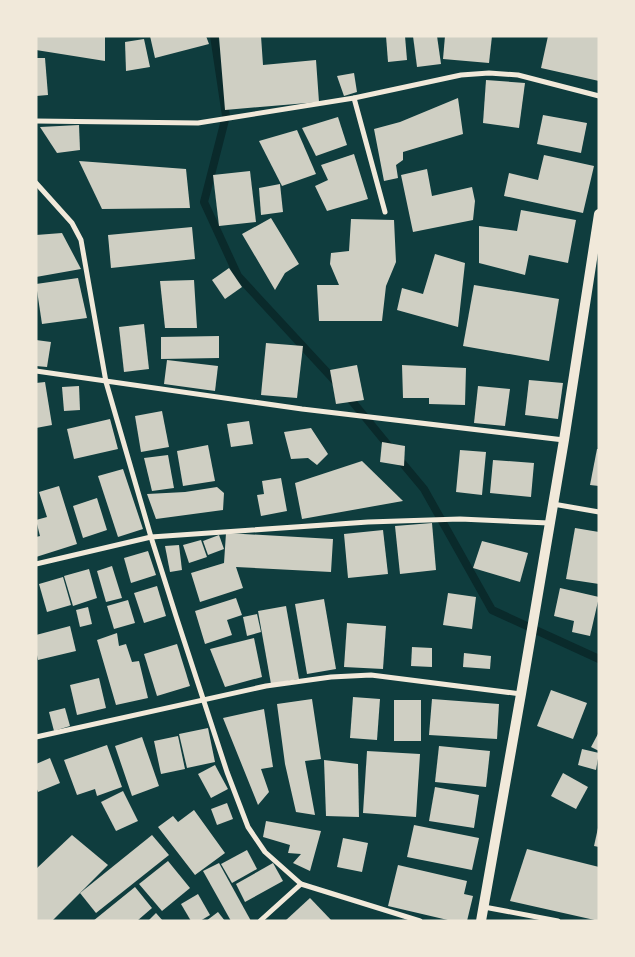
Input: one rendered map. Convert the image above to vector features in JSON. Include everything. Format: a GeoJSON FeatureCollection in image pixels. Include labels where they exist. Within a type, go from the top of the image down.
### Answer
{"type":"FeatureCollection","features":[{"type":"Feature","properties":{"kind":"main road"},"geometry":{"type":"LineString","coordinates":[[480,921],[564,440],[596,249],[599,214]]}},
{"type":"Feature","properties":{"kind":"street"},"geometry":{"type":"LineString","coordinates":[[36,121],[198,123],[354,98],[461,75],[489,73],[518,75],[599,96]]}},
{"type":"Feature","properties":{"kind":"street"},"geometry":{"type":"LineString","coordinates":[[354,98],[385,212]]}},
{"type":"Feature","properties":{"kind":"street"},"geometry":{"type":"LineString","coordinates":[[36,183],[72,224],[81,240],[106,382],[151,537],[227,772],[248,827],[265,852],[301,884],[420,921]]}},
{"type":"Feature","properties":{"kind":"street"},"geometry":{"type":"LineString","coordinates":[[36,371],[302,409],[564,440]]}},
{"type":"Feature","properties":{"kind":"street"},"geometry":{"type":"LineString","coordinates":[[552,504],[599,512]]}},
{"type":"Feature","properties":{"kind":"street"},"geometry":{"type":"LineString","coordinates":[[36,564],[151,537],[368,522],[460,519],[549,523]]}},
{"type":"Feature","properties":{"kind":"street"},"geometry":{"type":"LineString","coordinates":[[36,738],[266,686],[331,677],[371,675],[521,694]]}},
{"type":"Feature","properties":{"kind":"street"},"geometry":{"type":"LineString","coordinates":[[260,921],[301,884]]}},
{"type":"Feature","properties":{"kind":"street"},"geometry":{"type":"LineString","coordinates":[[483,907],[558,921]]}},
{"type":"Feature","properties":{"kind":"building"},"geometry":{"type":"Polygon","coordinates":[[[36,36],[105,36],[105,61],[36,50],[36,36]]]}},
{"type":"Feature","properties":{"kind":"building"},"geometry":{"type":"Polygon","coordinates":[[[150,36],[206,36],[209,44],[155,58],[150,36]]]}},
{"type":"Feature","properties":{"kind":"building"},"geometry":{"type":"Polygon","coordinates":[[[261,36],[263,65],[316,60],[319,102],[225,110],[219,37],[261,36]]]}},
{"type":"Feature","properties":{"kind":"building"},"geometry":{"type":"Polygon","coordinates":[[[386,36],[405,36],[407,60],[388,62],[386,36]]]}},
{"type":"Feature","properties":{"kind":"building"},"geometry":{"type":"Polygon","coordinates":[[[413,36],[437,36],[441,64],[417,67],[413,36]]]}},
{"type":"Feature","properties":{"kind":"building"},"geometry":{"type":"Polygon","coordinates":[[[445,36],[492,36],[489,63],[443,59],[445,36]]]}},
{"type":"Feature","properties":{"kind":"building"},"geometry":{"type":"Polygon","coordinates":[[[548,36],[599,36],[599,81],[541,68],[548,36]]]}},
{"type":"Feature","properties":{"kind":"building"},"geometry":{"type":"Polygon","coordinates":[[[144,39],[150,67],[126,71],[125,42],[144,39]]]}},
{"type":"Feature","properties":{"kind":"building"},"geometry":{"type":"Polygon","coordinates":[[[36,58],[45,58],[48,95],[36,96],[36,58]]]}},
{"type":"Feature","properties":{"kind":"building"},"geometry":{"type":"Polygon","coordinates":[[[354,73],[357,92],[344,96],[337,76],[354,73]]]}},
{"type":"Feature","properties":{"kind":"building"},"geometry":{"type":"Polygon","coordinates":[[[486,80],[525,83],[519,128],[483,123],[486,80]]]}},
{"type":"Feature","properties":{"kind":"building"},"geometry":{"type":"Polygon","coordinates":[[[458,98],[463,134],[403,152],[403,160],[396,165],[398,178],[384,181],[374,129],[400,122],[458,98]]]}},
{"type":"Feature","properties":{"kind":"building"},"geometry":{"type":"Polygon","coordinates":[[[543,115],[587,123],[581,153],[537,144],[543,115]]]}},
{"type":"Feature","properties":{"kind":"building"},"geometry":{"type":"Polygon","coordinates":[[[338,117],[347,145],[316,156],[302,128],[338,117]]]}},
{"type":"Feature","properties":{"kind":"building"},"geometry":{"type":"Polygon","coordinates":[[[79,125],[80,150],[57,153],[40,127],[79,125]]]}},
{"type":"Feature","properties":{"kind":"building"},"geometry":{"type":"Polygon","coordinates":[[[297,130],[316,174],[282,186],[259,141],[297,130]]]}},
{"type":"Feature","properties":{"kind":"building"},"geometry":{"type":"Polygon","coordinates":[[[354,154],[368,199],[327,211],[315,186],[328,180],[321,165],[354,154]]]}},
{"type":"Feature","properties":{"kind":"building"},"geometry":{"type":"Polygon","coordinates":[[[544,155],[594,166],[583,213],[504,196],[509,173],[538,180],[544,155]]]}},
{"type":"Feature","properties":{"kind":"building"},"geometry":{"type":"Polygon","coordinates":[[[79,161],[186,169],[190,208],[102,209],[79,161]]]}},
{"type":"Feature","properties":{"kind":"building"},"geometry":{"type":"Polygon","coordinates":[[[427,169],[432,196],[472,187],[475,201],[473,220],[413,232],[401,175],[427,169]]]}},
{"type":"Feature","properties":{"kind":"building"},"geometry":{"type":"Polygon","coordinates":[[[250,171],[256,222],[219,226],[213,175],[250,171]]]}},
{"type":"Feature","properties":{"kind":"building"},"geometry":{"type":"Polygon","coordinates":[[[280,184],[283,212],[261,215],[259,188],[280,184]]]}},
{"type":"Feature","properties":{"kind":"building"},"geometry":{"type":"Polygon","coordinates":[[[521,210],[576,220],[568,263],[529,255],[525,275],[479,263],[479,226],[517,231],[521,210]]]}},
{"type":"Feature","properties":{"kind":"building"},"geometry":{"type":"Polygon","coordinates":[[[271,218],[299,264],[285,273],[275,290],[242,234],[271,218]]]}},
{"type":"Feature","properties":{"kind":"building"},"geometry":{"type":"Polygon","coordinates":[[[351,219],[394,220],[396,262],[386,286],[382,321],[319,321],[317,285],[339,285],[330,264],[331,253],[349,251],[351,219]]]}},
{"type":"Feature","properties":{"kind":"building"},"geometry":{"type":"Polygon","coordinates":[[[192,227],[195,259],[111,268],[108,235],[192,227]]]}},
{"type":"Feature","properties":{"kind":"building"},"geometry":{"type":"Polygon","coordinates":[[[62,233],[81,269],[36,277],[36,235],[62,233]]]}},
{"type":"Feature","properties":{"kind":"building"},"geometry":{"type":"Polygon","coordinates":[[[435,254],[465,263],[458,327],[397,310],[402,288],[423,294],[435,254]]]}},
{"type":"Feature","properties":{"kind":"building"},"geometry":{"type":"Polygon","coordinates":[[[229,268],[242,287],[225,299],[212,280],[229,268]]]}},
{"type":"Feature","properties":{"kind":"building"},"geometry":{"type":"Polygon","coordinates":[[[78,278],[87,318],[42,324],[36,284],[78,278]]]}},
{"type":"Feature","properties":{"kind":"building"},"geometry":{"type":"Polygon","coordinates":[[[194,280],[197,328],[165,328],[160,281],[194,280]]]}},
{"type":"Feature","properties":{"kind":"building"},"geometry":{"type":"Polygon","coordinates":[[[474,285],[559,299],[549,361],[463,346],[474,285]]]}},
{"type":"Feature","properties":{"kind":"building"},"geometry":{"type":"Polygon","coordinates":[[[144,324],[149,369],[124,372],[119,327],[144,324]]]}},
{"type":"Feature","properties":{"kind":"building"},"geometry":{"type":"Polygon","coordinates":[[[219,336],[219,358],[161,359],[161,337],[219,336]]]}},
{"type":"Feature","properties":{"kind":"building"},"geometry":{"type":"Polygon","coordinates":[[[36,340],[51,342],[47,367],[36,366],[36,340]]]}},
{"type":"Feature","properties":{"kind":"building"},"geometry":{"type":"Polygon","coordinates":[[[266,343],[303,346],[297,398],[261,395],[266,343]]]}},
{"type":"Feature","properties":{"kind":"building"},"geometry":{"type":"Polygon","coordinates":[[[167,360],[218,366],[215,391],[164,384],[167,360]]]}},
{"type":"Feature","properties":{"kind":"building"},"geometry":{"type":"Polygon","coordinates":[[[357,365],[364,400],[336,404],[330,370],[357,365]]]}},
{"type":"Feature","properties":{"kind":"building"},"geometry":{"type":"Polygon","coordinates":[[[402,365],[466,368],[465,405],[429,404],[429,398],[403,398],[402,365]]]}},
{"type":"Feature","properties":{"kind":"building"},"geometry":{"type":"Polygon","coordinates":[[[529,380],[563,383],[558,419],[525,415],[529,380]]]}},
{"type":"Feature","properties":{"kind":"building"},"geometry":{"type":"Polygon","coordinates":[[[45,382],[52,425],[36,428],[36,383],[45,382]]]}},
{"type":"Feature","properties":{"kind":"building"},"geometry":{"type":"Polygon","coordinates":[[[79,386],[80,410],[64,411],[62,387],[79,386]]]}},
{"type":"Feature","properties":{"kind":"building"},"geometry":{"type":"Polygon","coordinates":[[[478,386],[510,389],[505,426],[474,423],[478,386]]]}},
{"type":"Feature","properties":{"kind":"building"},"geometry":{"type":"Polygon","coordinates":[[[162,411],[169,447],[141,452],[135,416],[162,411]]]}},
{"type":"Feature","properties":{"kind":"building"},"geometry":{"type":"Polygon","coordinates":[[[110,419],[118,449],[74,459],[67,429],[110,419]]]}},
{"type":"Feature","properties":{"kind":"building"},"geometry":{"type":"Polygon","coordinates":[[[249,421],[253,444],[231,447],[227,424],[249,421]]]}},
{"type":"Feature","properties":{"kind":"building"},"geometry":{"type":"Polygon","coordinates":[[[311,428],[328,454],[317,465],[308,458],[291,459],[284,432],[311,428]]]}},
{"type":"Feature","properties":{"kind":"building"},"geometry":{"type":"Polygon","coordinates":[[[382,442],[405,446],[404,466],[380,462],[382,442]]]}},
{"type":"Feature","properties":{"kind":"building"},"geometry":{"type":"Polygon","coordinates":[[[208,445],[215,481],[183,486],[177,451],[208,445]]]}},
{"type":"Feature","properties":{"kind":"building"},"geometry":{"type":"Polygon","coordinates":[[[597,449],[599,449],[599,486],[590,485],[597,449]]]}},
{"type":"Feature","properties":{"kind":"building"},"geometry":{"type":"Polygon","coordinates":[[[460,450],[486,452],[482,495],[456,492],[460,450]]]}},
{"type":"Feature","properties":{"kind":"building"},"geometry":{"type":"Polygon","coordinates":[[[168,455],[174,488],[152,491],[144,458],[168,455]]]}},
{"type":"Feature","properties":{"kind":"building"},"geometry":{"type":"Polygon","coordinates":[[[493,460],[534,463],[531,497],[490,493],[493,460]]]}},
{"type":"Feature","properties":{"kind":"building"},"geometry":{"type":"Polygon","coordinates":[[[362,461],[403,501],[302,519],[295,483],[362,461]]]}},
{"type":"Feature","properties":{"kind":"building"},"geometry":{"type":"Polygon","coordinates":[[[123,469],[143,529],[118,537],[98,476],[123,469]]]}},
{"type":"Feature","properties":{"kind":"building"},"geometry":{"type":"Polygon","coordinates":[[[281,478],[287,511],[261,516],[257,495],[264,494],[262,481],[281,478]]]}},
{"type":"Feature","properties":{"kind":"building"},"geometry":{"type":"Polygon","coordinates":[[[59,486],[77,544],[36,557],[36,537],[40,536],[36,520],[47,517],[39,492],[59,486]]]}},
{"type":"Feature","properties":{"kind":"building"},"geometry":{"type":"Polygon","coordinates":[[[217,487],[224,493],[223,510],[156,519],[147,494],[185,492],[217,487]]]}},
{"type":"Feature","properties":{"kind":"building"},"geometry":{"type":"Polygon","coordinates":[[[97,498],[107,530],[83,538],[73,506],[97,498]]]}},
{"type":"Feature","properties":{"kind":"building"},"geometry":{"type":"Polygon","coordinates":[[[432,523],[436,570],[400,574],[395,526],[432,523]]]}},
{"type":"Feature","properties":{"kind":"building"},"geometry":{"type":"Polygon","coordinates":[[[575,528],[599,532],[599,584],[566,579],[575,528]]]}},
{"type":"Feature","properties":{"kind":"building"},"geometry":{"type":"Polygon","coordinates":[[[383,530],[388,574],[348,578],[344,534],[383,530]]]}},
{"type":"Feature","properties":{"kind":"building"},"geometry":{"type":"Polygon","coordinates":[[[226,533],[333,539],[331,572],[236,567],[243,588],[200,602],[191,573],[224,563],[226,533]]]}},
{"type":"Feature","properties":{"kind":"building"},"geometry":{"type":"Polygon","coordinates":[[[219,535],[224,549],[208,555],[203,541],[219,535]]]}},
{"type":"Feature","properties":{"kind":"building"},"geometry":{"type":"Polygon","coordinates":[[[201,540],[207,557],[189,563],[183,545],[201,540]]]}},
{"type":"Feature","properties":{"kind":"building"},"geometry":{"type":"Polygon","coordinates":[[[482,541],[528,553],[520,582],[473,568],[482,541]]]}},
{"type":"Feature","properties":{"kind":"building"},"geometry":{"type":"Polygon","coordinates":[[[179,545],[182,570],[170,572],[165,546],[179,545]]]}},
{"type":"Feature","properties":{"kind":"building"},"geometry":{"type":"Polygon","coordinates":[[[148,551],[156,575],[131,583],[124,558],[148,551]]]}},
{"type":"Feature","properties":{"kind":"building"},"geometry":{"type":"Polygon","coordinates":[[[112,566],[122,598],[106,602],[97,571],[112,566]]]}},
{"type":"Feature","properties":{"kind":"building"},"geometry":{"type":"Polygon","coordinates":[[[89,569],[97,598],[73,606],[64,576],[89,569]]]}},
{"type":"Feature","properties":{"kind":"building"},"geometry":{"type":"Polygon","coordinates":[[[63,577],[71,605],[47,612],[39,584],[63,577]]]}},
{"type":"Feature","properties":{"kind":"building"},"geometry":{"type":"Polygon","coordinates":[[[157,586],[166,616],[144,623],[134,593],[157,586]]]}},
{"type":"Feature","properties":{"kind":"building"},"geometry":{"type":"Polygon","coordinates":[[[560,588],[599,597],[590,636],[572,632],[574,621],[554,616],[560,588]]]}},
{"type":"Feature","properties":{"kind":"building"},"geometry":{"type":"Polygon","coordinates":[[[448,593],[476,597],[472,629],[443,625],[448,593]]]}},
{"type":"Feature","properties":{"kind":"building"},"geometry":{"type":"Polygon","coordinates":[[[236,598],[242,615],[227,620],[232,635],[205,644],[195,611],[236,598]]]}},
{"type":"Feature","properties":{"kind":"building"},"geometry":{"type":"Polygon","coordinates":[[[324,599],[336,669],[307,674],[295,604],[324,599]]]}},
{"type":"Feature","properties":{"kind":"building"},"geometry":{"type":"Polygon","coordinates":[[[128,600],[135,623],[114,629],[107,606],[128,600]]]}},
{"type":"Feature","properties":{"kind":"building"},"geometry":{"type":"Polygon","coordinates":[[[286,606],[299,679],[271,684],[258,611],[286,606]]]}},
{"type":"Feature","properties":{"kind":"building"},"geometry":{"type":"Polygon","coordinates":[[[88,607],[92,624],[80,627],[76,610],[88,607]]]}},
{"type":"Feature","properties":{"kind":"building"},"geometry":{"type":"Polygon","coordinates":[[[257,614],[261,632],[247,636],[243,617],[257,614]]]}},
{"type":"Feature","properties":{"kind":"building"},"geometry":{"type":"Polygon","coordinates":[[[347,623],[386,626],[383,669],[344,667],[347,623]]]}},
{"type":"Feature","properties":{"kind":"building"},"geometry":{"type":"Polygon","coordinates":[[[70,626],[76,651],[38,660],[36,635],[70,626]]]}},
{"type":"Feature","properties":{"kind":"building"},"geometry":{"type":"Polygon","coordinates":[[[117,633],[119,646],[126,644],[132,662],[139,661],[148,698],[116,705],[97,640],[117,633]]]}},
{"type":"Feature","properties":{"kind":"building"},"geometry":{"type":"Polygon","coordinates":[[[254,638],[262,677],[225,687],[210,649],[254,638]]]}},
{"type":"Feature","properties":{"kind":"building"},"geometry":{"type":"Polygon","coordinates":[[[177,644],[190,686],[157,696],[144,654],[177,644]]]}},
{"type":"Feature","properties":{"kind":"building"},"geometry":{"type":"Polygon","coordinates":[[[412,647],[432,648],[432,667],[411,666],[412,647]]]}},
{"type":"Feature","properties":{"kind":"building"},"geometry":{"type":"Polygon","coordinates":[[[464,653],[491,656],[490,669],[463,667],[464,653]]]}},
{"type":"Feature","properties":{"kind":"building"},"geometry":{"type":"Polygon","coordinates":[[[99,678],[106,708],[77,715],[70,685],[99,678]]]}},
{"type":"Feature","properties":{"kind":"building"},"geometry":{"type":"Polygon","coordinates":[[[551,690],[587,703],[573,739],[537,726],[551,690]]]}},
{"type":"Feature","properties":{"kind":"building"},"geometry":{"type":"Polygon","coordinates":[[[353,697],[380,699],[377,740],[350,738],[353,697]]]}},
{"type":"Feature","properties":{"kind":"building"},"geometry":{"type":"Polygon","coordinates":[[[312,699],[321,759],[305,761],[315,815],[296,812],[285,764],[277,704],[312,699]]]}},
{"type":"Feature","properties":{"kind":"building"},"geometry":{"type":"Polygon","coordinates":[[[432,699],[499,704],[497,739],[429,735],[432,699]]]}},
{"type":"Feature","properties":{"kind":"building"},"geometry":{"type":"Polygon","coordinates":[[[394,700],[421,700],[421,741],[394,741],[394,700]]]}},
{"type":"Feature","properties":{"kind":"building"},"geometry":{"type":"Polygon","coordinates":[[[65,708],[70,726],[54,731],[49,712],[65,708]]]}},
{"type":"Feature","properties":{"kind":"building"},"geometry":{"type":"Polygon","coordinates":[[[264,709],[273,767],[261,769],[269,792],[258,805],[223,718],[264,709]]]}},
{"type":"Feature","properties":{"kind":"building"},"geometry":{"type":"Polygon","coordinates":[[[208,728],[215,762],[187,768],[179,734],[208,728]]]}},
{"type":"Feature","properties":{"kind":"building"},"geometry":{"type":"Polygon","coordinates":[[[599,732],[599,751],[591,747],[599,732]]]}},
{"type":"Feature","properties":{"kind":"building"},"geometry":{"type":"Polygon","coordinates":[[[178,736],[185,769],[161,774],[154,741],[178,736]]]}},
{"type":"Feature","properties":{"kind":"building"},"geometry":{"type":"Polygon","coordinates":[[[142,737],[159,786],[132,796],[115,746],[142,737]]]}},
{"type":"Feature","properties":{"kind":"building"},"geometry":{"type":"Polygon","coordinates":[[[107,745],[122,787],[97,796],[95,789],[77,795],[64,760],[107,745]]]}},
{"type":"Feature","properties":{"kind":"building"},"geometry":{"type":"Polygon","coordinates":[[[439,746],[490,751],[486,787],[435,782],[439,746]]]}},
{"type":"Feature","properties":{"kind":"building"},"geometry":{"type":"Polygon","coordinates":[[[582,749],[599,753],[596,770],[578,765],[582,749]]]}},
{"type":"Feature","properties":{"kind":"building"},"geometry":{"type":"Polygon","coordinates":[[[367,751],[420,754],[416,817],[363,813],[367,751]]]}},
{"type":"Feature","properties":{"kind":"building"},"geometry":{"type":"Polygon","coordinates":[[[50,758],[60,783],[38,792],[36,787],[36,764],[50,758]]]}},
{"type":"Feature","properties":{"kind":"building"},"geometry":{"type":"Polygon","coordinates":[[[324,760],[358,764],[359,817],[326,816],[324,760]]]}},
{"type":"Feature","properties":{"kind":"building"},"geometry":{"type":"Polygon","coordinates":[[[215,765],[228,789],[211,798],[198,774],[215,765]]]}},
{"type":"Feature","properties":{"kind":"building"},"geometry":{"type":"Polygon","coordinates":[[[563,773],[588,787],[576,809],[551,796],[563,773]]]}},
{"type":"Feature","properties":{"kind":"building"},"geometry":{"type":"Polygon","coordinates":[[[435,787],[479,795],[474,828],[429,821],[435,787]]]}},
{"type":"Feature","properties":{"kind":"building"},"geometry":{"type":"Polygon","coordinates":[[[123,791],[138,821],[116,831],[101,802],[123,791]]]}},
{"type":"Feature","properties":{"kind":"building"},"geometry":{"type":"Polygon","coordinates":[[[227,803],[233,819],[217,825],[211,809],[227,803]]]}},
{"type":"Feature","properties":{"kind":"building"},"geometry":{"type":"Polygon","coordinates":[[[194,810],[225,853],[195,875],[158,827],[173,816],[178,822],[194,810]]]}},
{"type":"Feature","properties":{"kind":"building"},"geometry":{"type":"Polygon","coordinates":[[[266,821],[321,831],[310,871],[293,863],[301,854],[288,853],[290,845],[263,837],[266,821]]]}},
{"type":"Feature","properties":{"kind":"building"},"geometry":{"type":"Polygon","coordinates":[[[414,825],[479,838],[472,870],[407,857],[414,825]]]}},
{"type":"Feature","properties":{"kind":"building"},"geometry":{"type":"Polygon","coordinates":[[[599,829],[599,847],[594,846],[599,829]]]}},
{"type":"Feature","properties":{"kind":"building"},"geometry":{"type":"Polygon","coordinates":[[[72,835],[108,865],[52,921],[36,921],[36,869],[72,835]]]}},
{"type":"Feature","properties":{"kind":"building"},"geometry":{"type":"Polygon","coordinates":[[[152,835],[169,855],[96,913],[80,893],[152,835]]]}},
{"type":"Feature","properties":{"kind":"building"},"geometry":{"type":"Polygon","coordinates":[[[343,838],[368,843],[362,872],[337,867],[343,838]]]}},
{"type":"Feature","properties":{"kind":"building"},"geometry":{"type":"Polygon","coordinates":[[[527,849],[599,867],[599,921],[510,901],[527,849]]]}},
{"type":"Feature","properties":{"kind":"building"},"geometry":{"type":"Polygon","coordinates":[[[247,850],[257,869],[232,883],[221,864],[247,850]]]}},
{"type":"Feature","properties":{"kind":"building"},"geometry":{"type":"Polygon","coordinates":[[[168,861],[190,888],[162,911],[139,884],[168,861]]]}},
{"type":"Feature","properties":{"kind":"building"},"geometry":{"type":"Polygon","coordinates":[[[219,863],[251,921],[231,921],[203,871],[219,863]]]}},
{"type":"Feature","properties":{"kind":"building"},"geometry":{"type":"Polygon","coordinates":[[[273,863],[283,881],[245,902],[236,884],[273,863]]]}},
{"type":"Feature","properties":{"kind":"building"},"geometry":{"type":"Polygon","coordinates":[[[398,865],[467,881],[464,894],[473,896],[467,921],[452,921],[388,906],[398,865]]]}},
{"type":"Feature","properties":{"kind":"building"},"geometry":{"type":"Polygon","coordinates":[[[135,887],[152,908],[137,921],[93,921],[135,887]]]}},
{"type":"Feature","properties":{"kind":"building"},"geometry":{"type":"Polygon","coordinates":[[[198,894],[210,915],[200,921],[191,921],[181,904],[198,894]]]}},
{"type":"Feature","properties":{"kind":"building"},"geometry":{"type":"Polygon","coordinates":[[[310,898],[332,921],[285,921],[310,898]]]}},
{"type":"Feature","properties":{"kind":"building"},"geometry":{"type":"Polygon","coordinates":[[[218,912],[225,921],[206,921],[218,912]]]}},
{"type":"Feature","properties":{"kind":"building"},"geometry":{"type":"Polygon","coordinates":[[[156,913],[163,921],[148,921],[156,913]]]}},
{"type":"Feature","properties":{"kind":"waterway"},"geometry":{"type":"LineString","coordinates":[[214,36],[226,116],[204,202],[238,276],[336,382]]}},
{"type":"Feature","properties":{"kind":"waterway"},"geometry":{"type":"LineString","coordinates":[[347,395],[392,450]]}},
{"type":"Feature","properties":{"kind":"waterway"},"geometry":{"type":"LineString","coordinates":[[399,459],[424,489],[492,610],[599,659]]}}]}
